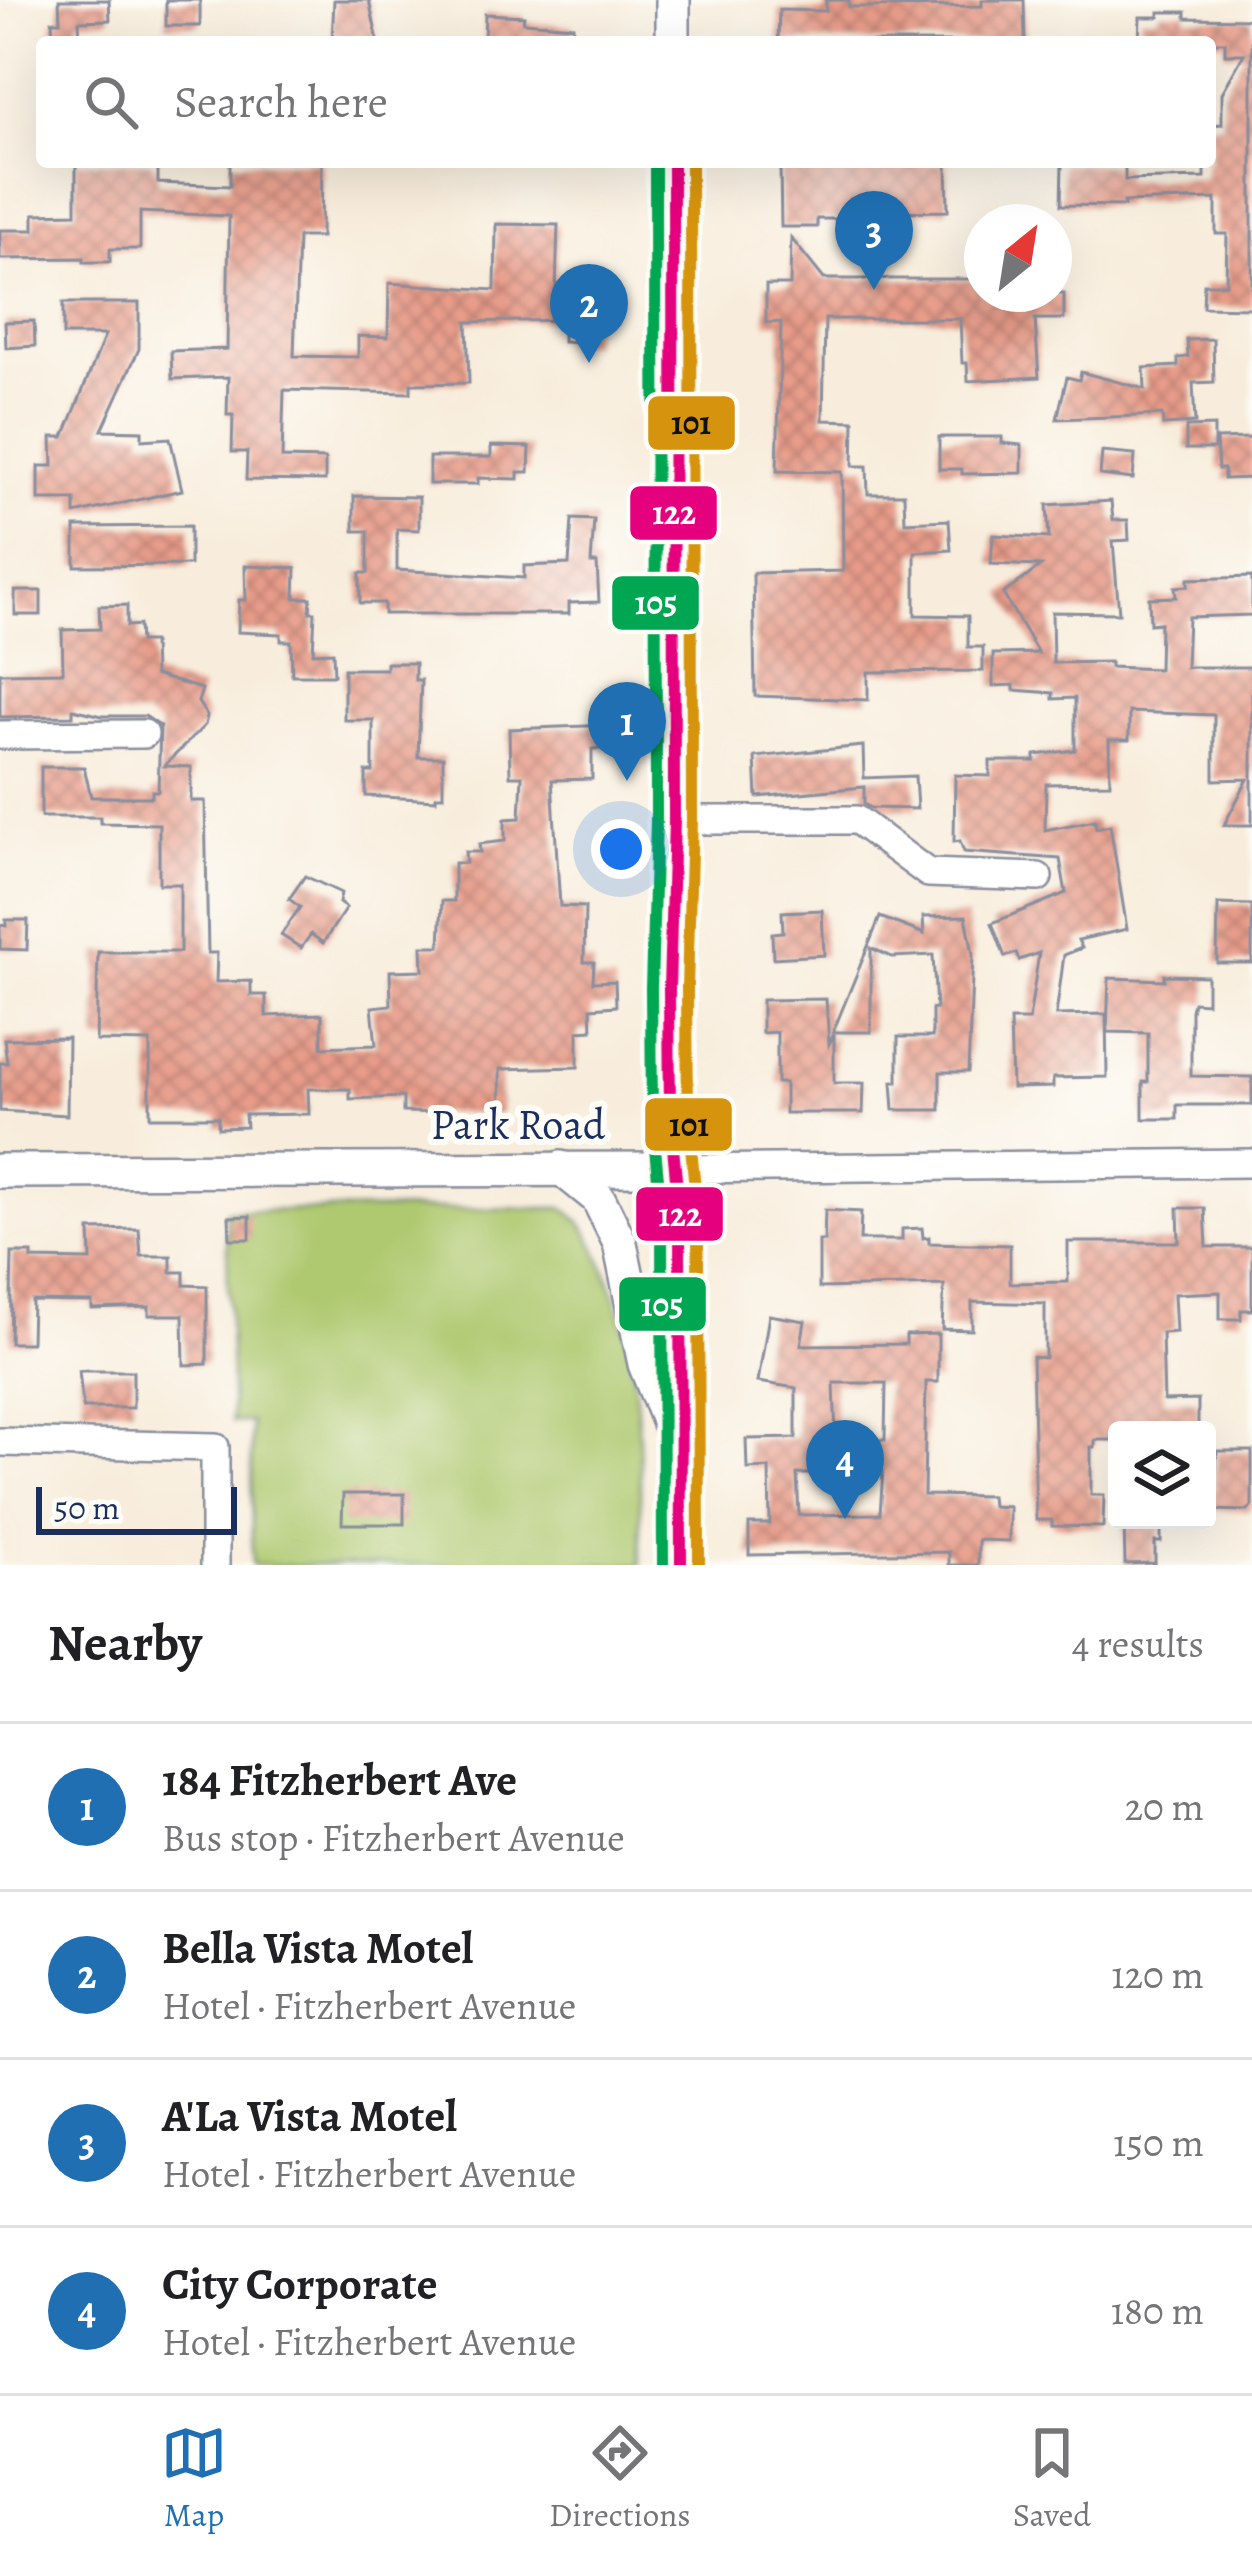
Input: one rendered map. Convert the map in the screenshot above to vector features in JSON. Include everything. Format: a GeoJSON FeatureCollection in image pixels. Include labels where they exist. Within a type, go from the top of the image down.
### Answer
{"type":"FeatureCollection","features":[{"type":"Feature","properties":{"kind":"main road"},"geometry":{"type":"LineString","coordinates":[[673,0],[674,36]]}},
{"type":"Feature","properties":{"kind":"main road"},"geometry":{"type":"LineString","coordinates":[[674,168],[674,820],[669,1010],[680,1219],[681,1565]]}},
{"type":"Feature","properties":{"kind":"main road"},"geometry":{"type":"LineString","coordinates":[[561,1168],[598,1198],[620,1244],[645,1364],[681,1451]]}},
{"type":"Feature","properties":{"kind":"main road","name":"Park Road"},"geometry":{"type":"LineString","coordinates":[[0,1171],[674,1169]]}},
{"type":"Feature","properties":{"kind":"street"},"geometry":{"type":"LineString","coordinates":[[0,735],[145,734]]}},
{"type":"Feature","properties":{"kind":"street"},"geometry":{"type":"LineString","coordinates":[[674,820],[857,820],[928,873],[1038,877]]}},
{"type":"Feature","properties":{"kind":"street","name":"Park Road"},"geometry":{"type":"LineString","coordinates":[[674,1169],[1252,1163]]}},
{"type":"Feature","properties":{"kind":"street"},"geometry":{"type":"LineString","coordinates":[[0,1442],[215,1448],[215,1565]]}},
{"type":"Feature","properties":{"kind":"green space"},"geometry":{"type":"Polygon","coordinates":[[[562,1208],[581,1224],[594,1245],[626,1334],[637,1410],[641,1565],[252,1565],[251,1422],[232,1422],[226,1211],[562,1208]]]}},
{"type":"Feature","properties":{"kind":"building"},"geometry":{"type":"Polygon","coordinates":[[[59,0],[109,0],[110,20],[79,21],[80,36],[53,36],[52,21],[60,21],[59,0]]]}},
{"type":"Feature","properties":{"kind":"building"},"geometry":{"type":"Polygon","coordinates":[[[166,0],[200,0],[200,26],[166,26],[166,0]]]}},
{"type":"Feature","properties":{"kind":"building"},"geometry":{"type":"Polygon","coordinates":[[[334,0],[369,0],[377,36],[332,36],[334,0]]]}},
{"type":"Feature","properties":{"kind":"building"},"geometry":{"type":"Polygon","coordinates":[[[826,0],[849,0],[849,7],[982,6],[982,0],[1024,0],[1025,36],[778,36],[779,10],[826,11],[826,0]]]}},
{"type":"Feature","properties":{"kind":"building"},"geometry":{"type":"Polygon","coordinates":[[[1186,12],[1186,18],[1252,19],[1252,308],[1203,307],[1204,284],[1226,284],[1227,234],[1216,234],[1216,199],[1124,202],[1124,206],[1061,204],[1062,168],[1125,168],[1125,180],[1205,178],[1205,168],[1216,168],[1222,93],[1244,54],[1225,54],[1225,42],[1216,42],[1216,36],[1139,36],[1140,17],[1186,12]]]}},
{"type":"Feature","properties":{"kind":"building"},"geometry":{"type":"Polygon","coordinates":[[[485,14],[573,26],[572,36],[484,36],[485,14]]]}},
{"type":"Feature","properties":{"kind":"building"},"geometry":{"type":"Polygon","coordinates":[[[76,168],[158,168],[158,183],[230,186],[230,168],[322,168],[321,237],[298,237],[294,356],[358,357],[358,336],[388,337],[389,283],[495,290],[496,224],[558,225],[556,289],[593,289],[592,343],[563,342],[563,320],[467,322],[469,383],[411,384],[411,393],[284,390],[282,458],[325,459],[325,481],[246,480],[247,452],[232,452],[228,377],[172,379],[171,351],[227,349],[229,216],[140,212],[140,249],[110,249],[110,262],[0,259],[0,230],[34,230],[34,214],[76,213],[76,168]]]}},
{"type":"Feature","properties":{"kind":"building"},"geometry":{"type":"Polygon","coordinates":[[[780,168],[947,168],[948,211],[840,213],[840,219],[817,219],[817,227],[781,227],[780,168]]]}},
{"type":"Feature","properties":{"kind":"building"},"geometry":{"type":"Polygon","coordinates":[[[791,238],[824,279],[964,279],[964,312],[1064,312],[1064,319],[1035,319],[1039,377],[968,381],[967,363],[962,363],[960,319],[825,319],[823,420],[854,421],[853,466],[867,466],[868,494],[904,494],[905,522],[949,520],[951,550],[915,552],[915,615],[968,616],[968,647],[983,647],[983,671],[868,672],[868,700],[755,696],[753,573],[843,571],[842,472],[777,471],[781,322],[766,323],[766,285],[790,285],[791,238]]]}},
{"type":"Feature","properties":{"kind":"building"},"geometry":{"type":"Polygon","coordinates":[[[63,303],[139,303],[139,349],[102,430],[142,431],[142,440],[170,438],[182,490],[75,514],[75,500],[39,500],[39,466],[53,466],[52,437],[64,437],[105,335],[63,335],[63,303]]]}},
{"type":"Feature","properties":{"kind":"building"},"geometry":{"type":"Polygon","coordinates":[[[34,321],[35,346],[6,348],[5,322],[34,321]]]}},
{"type":"Feature","properties":{"kind":"building"},"geometry":{"type":"Polygon","coordinates":[[[1213,339],[1214,382],[1193,383],[1195,423],[1163,425],[1162,415],[1057,419],[1067,377],[1079,380],[1081,372],[1145,389],[1144,368],[1178,366],[1178,358],[1188,357],[1187,340],[1213,339]]]}},
{"type":"Feature","properties":{"kind":"building"},"geometry":{"type":"Polygon","coordinates":[[[1214,426],[1214,449],[1186,449],[1186,427],[1214,426]]]}},
{"type":"Feature","properties":{"kind":"building"},"geometry":{"type":"Polygon","coordinates":[[[939,437],[1002,437],[1002,443],[1022,445],[1022,473],[962,474],[962,469],[939,469],[939,437]]]}},
{"type":"Feature","properties":{"kind":"building"},"geometry":{"type":"Polygon","coordinates":[[[1252,438],[1252,478],[1224,479],[1224,469],[1218,469],[1216,439],[1252,438]]]}},
{"type":"Feature","properties":{"kind":"building"},"geometry":{"type":"Polygon","coordinates":[[[491,446],[530,447],[529,472],[518,472],[518,479],[478,478],[478,484],[429,484],[429,457],[491,457],[491,446]]]}},
{"type":"Feature","properties":{"kind":"building"},"geometry":{"type":"Polygon","coordinates":[[[1102,452],[1135,455],[1133,479],[1100,475],[1102,452]]]}},
{"type":"Feature","properties":{"kind":"building"},"geometry":{"type":"Polygon","coordinates":[[[354,496],[419,497],[419,530],[397,529],[397,570],[524,578],[524,566],[569,564],[572,519],[594,520],[591,563],[597,563],[599,602],[569,603],[569,614],[384,614],[384,603],[360,603],[360,573],[368,573],[368,531],[354,531],[354,496]]]}},
{"type":"Feature","properties":{"kind":"building"},"geometry":{"type":"Polygon","coordinates":[[[1111,501],[1113,520],[1128,520],[1129,540],[1113,541],[1119,613],[1052,612],[1053,663],[1110,662],[1110,667],[1159,669],[1160,623],[1150,624],[1149,598],[1176,597],[1175,587],[1188,586],[1188,579],[1252,577],[1252,615],[1188,617],[1186,667],[1252,667],[1252,825],[1224,825],[1248,779],[1214,780],[1214,715],[1129,712],[1129,740],[1109,740],[1110,783],[1046,784],[1045,830],[1095,820],[1096,828],[1110,825],[1127,929],[1078,940],[1082,948],[1064,955],[1056,1015],[1106,1014],[1107,1077],[1053,1078],[1053,1087],[1012,1088],[1010,1020],[1029,1020],[1039,953],[1019,960],[1016,953],[1005,957],[992,923],[1066,893],[1060,859],[964,852],[960,841],[954,842],[955,775],[990,776],[990,761],[1035,761],[1035,755],[1075,750],[1075,698],[1053,699],[1053,693],[993,686],[993,654],[1038,653],[1003,594],[1041,566],[991,564],[993,535],[1049,538],[1047,505],[1111,501]]]}},
{"type":"Feature","properties":{"kind":"building"},"geometry":{"type":"Polygon","coordinates":[[[190,526],[190,565],[75,566],[75,527],[190,526]]]}},
{"type":"Feature","properties":{"kind":"building"},"geometry":{"type":"Polygon","coordinates":[[[245,566],[296,568],[295,598],[311,598],[310,612],[315,612],[313,653],[333,652],[334,675],[292,675],[291,641],[281,641],[281,634],[238,632],[239,600],[246,600],[245,566]]]}},
{"type":"Feature","properties":{"kind":"building"},"geometry":{"type":"Polygon","coordinates":[[[15,591],[41,591],[41,615],[15,615],[15,591]]]}},
{"type":"Feature","properties":{"kind":"building"},"geometry":{"type":"Polygon","coordinates":[[[127,605],[127,626],[139,625],[140,642],[153,642],[154,675],[202,689],[198,702],[207,716],[205,725],[164,766],[191,767],[191,801],[205,801],[208,953],[217,953],[216,982],[251,981],[251,995],[266,995],[266,1016],[322,1014],[322,1047],[376,1045],[372,1007],[391,1005],[390,971],[423,970],[422,946],[440,946],[442,901],[454,901],[454,863],[466,863],[465,852],[480,852],[479,844],[505,841],[505,819],[520,818],[522,776],[510,776],[509,729],[611,725],[612,748],[592,749],[592,779],[552,780],[560,906],[585,907],[584,962],[594,962],[593,982],[615,981],[616,1006],[591,1008],[592,1030],[578,1031],[578,1067],[500,1069],[501,1114],[403,1112],[403,1097],[350,1099],[350,1089],[308,1089],[309,1114],[245,1115],[246,1127],[218,1128],[218,1117],[150,1117],[150,1042],[96,1041],[98,952],[180,952],[180,884],[159,884],[159,824],[41,817],[41,767],[84,767],[91,797],[152,797],[152,791],[158,791],[160,726],[145,716],[102,716],[73,709],[73,716],[0,717],[0,673],[63,672],[62,630],[100,629],[99,606],[127,605]]]}},
{"type":"Feature","properties":{"kind":"building"},"geometry":{"type":"Polygon","coordinates":[[[386,663],[415,663],[415,680],[421,680],[418,757],[443,757],[443,796],[436,800],[366,796],[366,772],[373,772],[373,720],[344,720],[344,669],[386,669],[386,663]]]}},
{"type":"Feature","properties":{"kind":"building"},"geometry":{"type":"Polygon","coordinates":[[[863,746],[864,778],[915,776],[917,809],[871,808],[864,804],[864,787],[757,797],[755,757],[863,746]]]}},
{"type":"Feature","properties":{"kind":"building"},"geometry":{"type":"Polygon","coordinates":[[[305,876],[341,893],[339,903],[346,908],[323,943],[311,934],[301,948],[281,935],[300,907],[289,899],[305,876]]]}},
{"type":"Feature","properties":{"kind":"building"},"geometry":{"type":"Polygon","coordinates":[[[1218,904],[1252,905],[1252,963],[1217,963],[1218,904]]]}},
{"type":"Feature","properties":{"kind":"building"},"geometry":{"type":"Polygon","coordinates":[[[822,910],[824,955],[773,958],[772,933],[783,932],[782,912],[822,910]]]}},
{"type":"Feature","properties":{"kind":"building"},"geometry":{"type":"Polygon","coordinates":[[[966,916],[973,954],[968,1072],[940,1072],[940,1110],[894,1110],[898,1037],[932,1037],[932,1009],[936,1009],[933,955],[892,957],[871,948],[871,1032],[833,1032],[880,917],[924,934],[923,917],[966,916]]]}},
{"type":"Feature","properties":{"kind":"building"},"geometry":{"type":"Polygon","coordinates":[[[6,920],[28,920],[27,950],[0,949],[0,925],[6,926],[6,920]]]}},
{"type":"Feature","properties":{"kind":"building"},"geometry":{"type":"Polygon","coordinates":[[[1164,975],[1207,976],[1207,1003],[1193,1002],[1191,1011],[1191,1076],[1252,1077],[1252,1105],[1177,1105],[1177,1119],[1143,1119],[1148,1033],[1107,1032],[1109,978],[1164,980],[1164,975]]]}},
{"type":"Feature","properties":{"kind":"building"},"geometry":{"type":"Polygon","coordinates":[[[826,999],[829,1044],[834,1034],[834,1083],[864,1083],[863,1113],[785,1113],[785,1083],[777,1083],[777,1032],[762,1033],[762,1000],[826,999]]]}},
{"type":"Feature","properties":{"kind":"building"},"geometry":{"type":"Polygon","coordinates":[[[68,1038],[67,1115],[0,1111],[0,1063],[7,1063],[4,1039],[68,1038]]]}},
{"type":"Feature","properties":{"kind":"building"},"geometry":{"type":"Polygon","coordinates":[[[1178,1208],[1205,1208],[1207,1247],[1252,1247],[1252,1310],[1241,1310],[1241,1319],[1220,1319],[1220,1292],[1174,1294],[1176,1332],[1162,1333],[1164,1401],[1198,1400],[1198,1421],[1108,1421],[1108,1440],[1095,1440],[1091,1447],[1091,1495],[1104,1495],[1103,1527],[1052,1526],[1052,1520],[1036,1520],[1032,1357],[1045,1358],[1045,1304],[972,1302],[972,1330],[942,1329],[944,1285],[819,1288],[819,1241],[824,1241],[825,1210],[861,1212],[860,1240],[902,1240],[902,1229],[922,1228],[929,1243],[1010,1245],[1010,1283],[1068,1282],[1068,1242],[1179,1242],[1178,1208]]]}},
{"type":"Feature","properties":{"kind":"building"},"geometry":{"type":"Polygon","coordinates":[[[250,1216],[250,1239],[230,1239],[229,1217],[250,1216]]]}},
{"type":"Feature","properties":{"kind":"building"},"geometry":{"type":"Polygon","coordinates":[[[139,1229],[141,1256],[171,1256],[171,1272],[184,1272],[184,1285],[207,1286],[207,1364],[184,1365],[183,1315],[149,1315],[149,1307],[92,1309],[92,1302],[32,1301],[31,1343],[10,1343],[12,1253],[32,1253],[32,1259],[91,1260],[90,1230],[139,1229]]]}},
{"type":"Feature","properties":{"kind":"building"},"geometry":{"type":"Polygon","coordinates":[[[769,1315],[805,1321],[801,1345],[906,1344],[906,1335],[938,1334],[938,1382],[926,1382],[924,1495],[991,1496],[992,1506],[1009,1507],[1009,1541],[978,1540],[978,1565],[949,1565],[949,1552],[749,1555],[749,1524],[770,1524],[769,1468],[747,1469],[746,1439],[796,1438],[796,1388],[758,1382],[769,1315]],[[834,1383],[836,1439],[885,1440],[886,1383],[834,1383]],[[830,1469],[830,1474],[797,1474],[799,1515],[880,1514],[883,1471],[830,1469]]]}},
{"type":"Feature","properties":{"kind":"building"},"geometry":{"type":"Polygon","coordinates":[[[79,1371],[133,1371],[133,1408],[83,1408],[79,1371]]]}},
{"type":"Feature","properties":{"kind":"building"},"geometry":{"type":"Polygon","coordinates":[[[1217,1451],[1252,1451],[1252,1506],[1248,1511],[1216,1510],[1217,1451]]]}},
{"type":"Feature","properties":{"kind":"building"},"geometry":{"type":"Polygon","coordinates":[[[343,1494],[404,1494],[404,1524],[342,1524],[343,1494]]]}},
{"type":"Feature","properties":{"kind":"building"},"geometry":{"type":"Polygon","coordinates":[[[1124,1529],[1161,1529],[1161,1542],[1155,1542],[1155,1563],[1125,1564],[1124,1529]]]}},
{"type":"Feature","properties":{"kind":"transit line","name":"105"},"geometry":{"type":"LineString","coordinates":[[655,168],[656,820],[651,988],[652,1117],[662,1220],[663,1565]]}},
{"type":"Feature","properties":{"kind":"transit line","name":"122"},"geometry":{"type":"LineString","coordinates":[[673,168],[674,820],[669,988],[670,1117],[680,1219],[681,1565]]}},
{"type":"Feature","properties":{"kind":"transit line","name":"101"},"geometry":{"type":"LineString","coordinates":[[691,168],[692,820],[687,988],[688,1116],[698,1219],[699,1565]]}},
{"type":"Feature","properties":{"kind":"place","name":"A'La Vista Motel"},"geometry":{"type":"Point","coordinates":[874,290]}},
{"type":"Feature","properties":{"kind":"place","name":"Bella Vista Motel"},"geometry":{"type":"Point","coordinates":[589,363]}},
{"type":"Feature","properties":{"kind":"place","name":"184 Fitzherbert Ave"},"geometry":{"type":"Point","coordinates":[627,781]}},
{"type":"Feature","properties":{"kind":"place","name":"City Corporate"},"geometry":{"type":"Point","coordinates":[845,1519]}}]}
